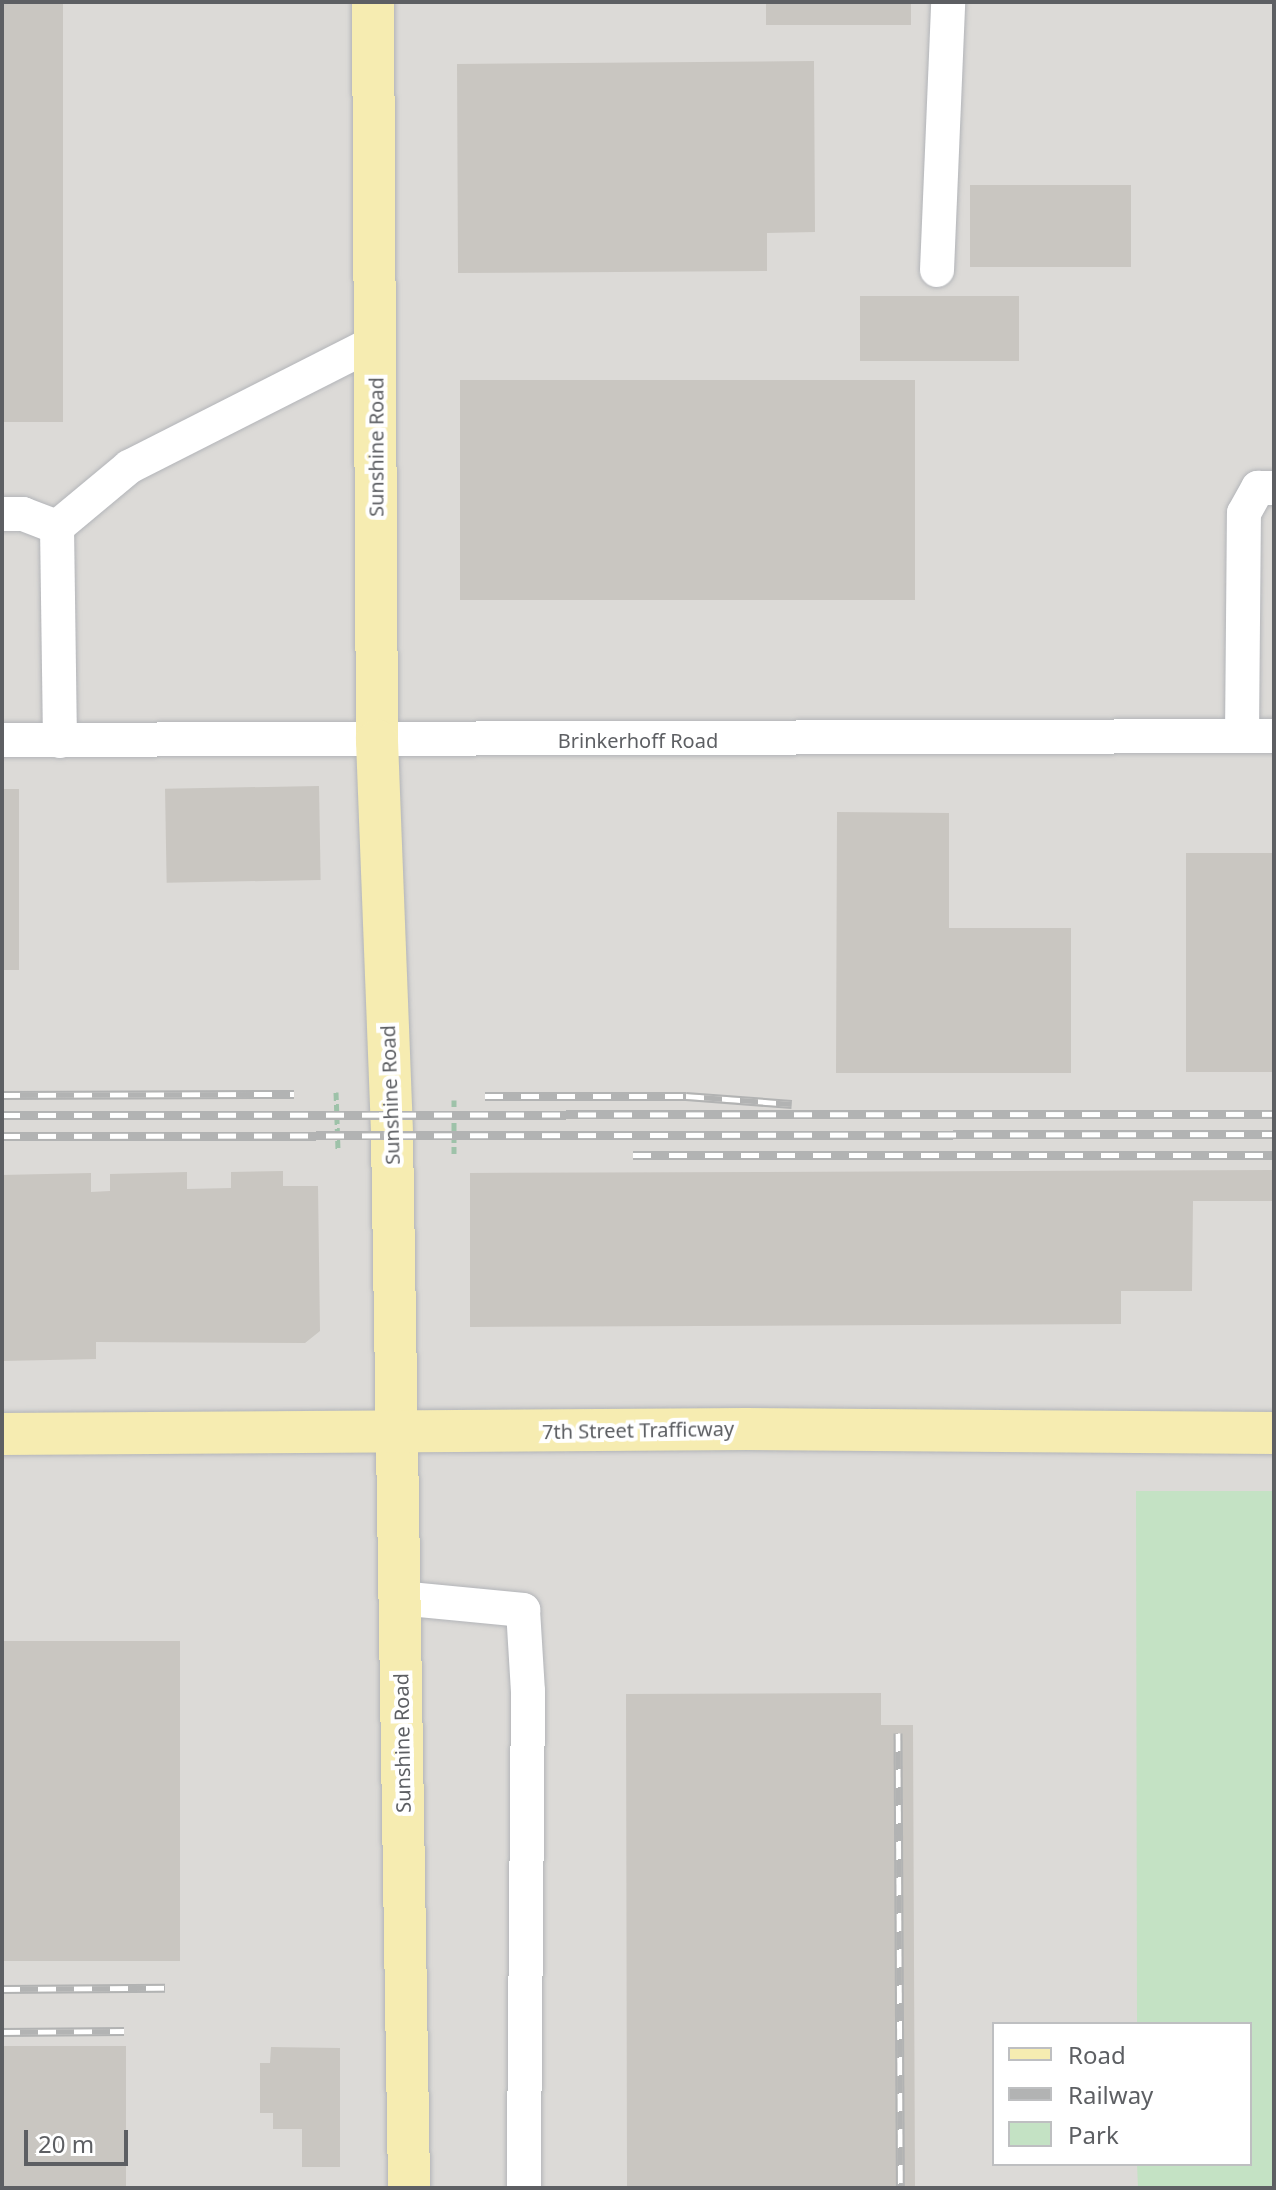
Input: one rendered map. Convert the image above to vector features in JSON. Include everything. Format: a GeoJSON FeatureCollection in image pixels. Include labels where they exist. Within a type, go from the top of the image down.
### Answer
{"type":"FeatureCollection","features":[{"type":"Feature","properties":{"kind":"main road","name":"Sunshine Road"},"geometry":{"type":"LineString","coordinates":[[373,2],[377,741],[396,1432],[409,2188]]}},
{"type":"Feature","properties":{"kind":"main road","name":"7th Street Trafficway"},"geometry":{"type":"LineString","coordinates":[[2,1434],[762,1429],[1274,1433]]}},
{"type":"Feature","properties":{"kind":"street"},"geometry":{"type":"LineString","coordinates":[[937,270],[948,2]]}},
{"type":"Feature","properties":{"kind":"street"},"geometry":{"type":"LineString","coordinates":[[57,527],[129,467],[375,342]]}},
{"type":"Feature","properties":{"kind":"street"},"geometry":{"type":"LineString","coordinates":[[1258,736],[1244,513],[1258,488],[1274,488]]}},
{"type":"Feature","properties":{"kind":"street"},"geometry":{"type":"LineString","coordinates":[[2,514],[23,514],[57,527]]}},
{"type":"Feature","properties":{"kind":"street"},"geometry":{"type":"LineString","coordinates":[[57,527],[60,741]]}},
{"type":"Feature","properties":{"kind":"street","name":"Brinkerhoff Road"},"geometry":{"type":"LineString","coordinates":[[2,740],[1258,736]]}},
{"type":"Feature","properties":{"kind":"street"},"geometry":{"type":"LineString","coordinates":[[399,1598],[523,1610],[528,1691],[524,2188]]}},
{"type":"Feature","properties":{"kind":"path"},"geometry":{"type":"LineString","coordinates":[[336,1092],[338,1149]]}},
{"type":"Feature","properties":{"kind":"path"},"geometry":{"type":"LineString","coordinates":[[454,1100],[454,1154]]}},
{"type":"Feature","properties":{"kind":"shaded area"},"geometry":{"type":"Polygon","coordinates":[[[2,2],[1274,2],[1274,2188],[2,2188],[2,2]]]}},
{"type":"Feature","properties":{"kind":"green space"},"geometry":{"type":"Polygon","coordinates":[[[1136,1491],[1274,1491],[1274,2188],[1138,2188],[1137,2166],[1252,2166],[1252,2022],[1137,2022],[1136,1491]]]}},
{"type":"Feature","properties":{"kind":"building"},"geometry":{"type":"Polygon","coordinates":[[[2,2],[63,2],[63,422],[2,422],[2,2]]]}},
{"type":"Feature","properties":{"kind":"building"},"geometry":{"type":"Polygon","coordinates":[[[766,2],[911,2],[911,25],[766,25],[766,2]]]}},
{"type":"Feature","properties":{"kind":"building"},"geometry":{"type":"Polygon","coordinates":[[[814,61],[815,232],[767,233],[767,271],[458,273],[457,64],[814,61]]]}},
{"type":"Feature","properties":{"kind":"building"},"geometry":{"type":"Polygon","coordinates":[[[970,185],[1131,185],[1131,267],[970,267],[970,185]]]}},
{"type":"Feature","properties":{"kind":"building"},"geometry":{"type":"Polygon","coordinates":[[[860,296],[1019,296],[1019,361],[860,361],[860,296]]]}},
{"type":"Feature","properties":{"kind":"building"},"geometry":{"type":"Polygon","coordinates":[[[460,380],[915,380],[915,600],[460,600],[460,380]]]}},
{"type":"Feature","properties":{"kind":"building"},"geometry":{"type":"Polygon","coordinates":[[[319,786],[321,880],[167,883],[165,789],[319,786]]]}},
{"type":"Feature","properties":{"kind":"building"},"geometry":{"type":"Polygon","coordinates":[[[2,789],[19,789],[19,970],[2,970],[2,789]]]}},
{"type":"Feature","properties":{"kind":"building"},"geometry":{"type":"Polygon","coordinates":[[[837,812],[949,813],[949,928],[1071,928],[1071,1073],[836,1073],[837,812]]]}},
{"type":"Feature","properties":{"kind":"building"},"geometry":{"type":"Polygon","coordinates":[[[1186,853],[1274,853],[1274,1072],[1186,1072],[1186,853]]]}},
{"type":"Feature","properties":{"kind":"building"},"geometry":{"type":"Polygon","coordinates":[[[1274,1170],[1274,1201],[1193,1201],[1192,1291],[1121,1291],[1121,1324],[470,1327],[470,1173],[1274,1170]]]}},
{"type":"Feature","properties":{"kind":"building"},"geometry":{"type":"Polygon","coordinates":[[[283,1171],[283,1186],[318,1186],[320,1331],[305,1343],[96,1342],[96,1359],[2,1361],[2,1175],[91,1173],[91,1192],[110,1191],[110,1174],[187,1172],[187,1189],[231,1188],[231,1172],[283,1171]]]}},
{"type":"Feature","properties":{"kind":"building"},"geometry":{"type":"Polygon","coordinates":[[[2,1641],[180,1641],[180,1961],[2,1961],[2,1641]]]}},
{"type":"Feature","properties":{"kind":"building"},"geometry":{"type":"Polygon","coordinates":[[[881,1693],[881,1725],[913,1725],[915,2188],[627,2188],[626,1694],[881,1693]]]}},
{"type":"Feature","properties":{"kind":"building"},"geometry":{"type":"Polygon","coordinates":[[[2,2046],[126,2046],[126,2188],[2,2188],[2,2046]]]}},
{"type":"Feature","properties":{"kind":"building"},"geometry":{"type":"Polygon","coordinates":[[[271,2047],[340,2048],[340,2167],[302,2167],[302,2129],[273,2129],[273,2113],[260,2113],[260,2063],[270,2063],[271,2047]]]}},
{"type":"Feature","properties":{"kind":"railway"},"geometry":{"type":"LineString","coordinates":[[2,1095],[294,1094]]}},
{"type":"Feature","properties":{"kind":"railway"},"geometry":{"type":"LineString","coordinates":[[485,1096],[686,1096],[792,1104]]}},
{"type":"Feature","properties":{"kind":"railway"},"geometry":{"type":"LineString","coordinates":[[2,1115],[1274,1114]]}},
{"type":"Feature","properties":{"kind":"railway"},"geometry":{"type":"LineString","coordinates":[[2,1136],[1274,1134]]}},
{"type":"Feature","properties":{"kind":"railway"},"geometry":{"type":"LineString","coordinates":[[633,1155],[1274,1155]]}},
{"type":"Feature","properties":{"kind":"railway"},"geometry":{"type":"LineString","coordinates":[[898,1733],[900,2188]]}},
{"type":"Feature","properties":{"kind":"railway"},"geometry":{"type":"LineString","coordinates":[[2,1989],[165,1988]]}},
{"type":"Feature","properties":{"kind":"railway"},"geometry":{"type":"LineString","coordinates":[[2,2032],[124,2031]]}}]}
